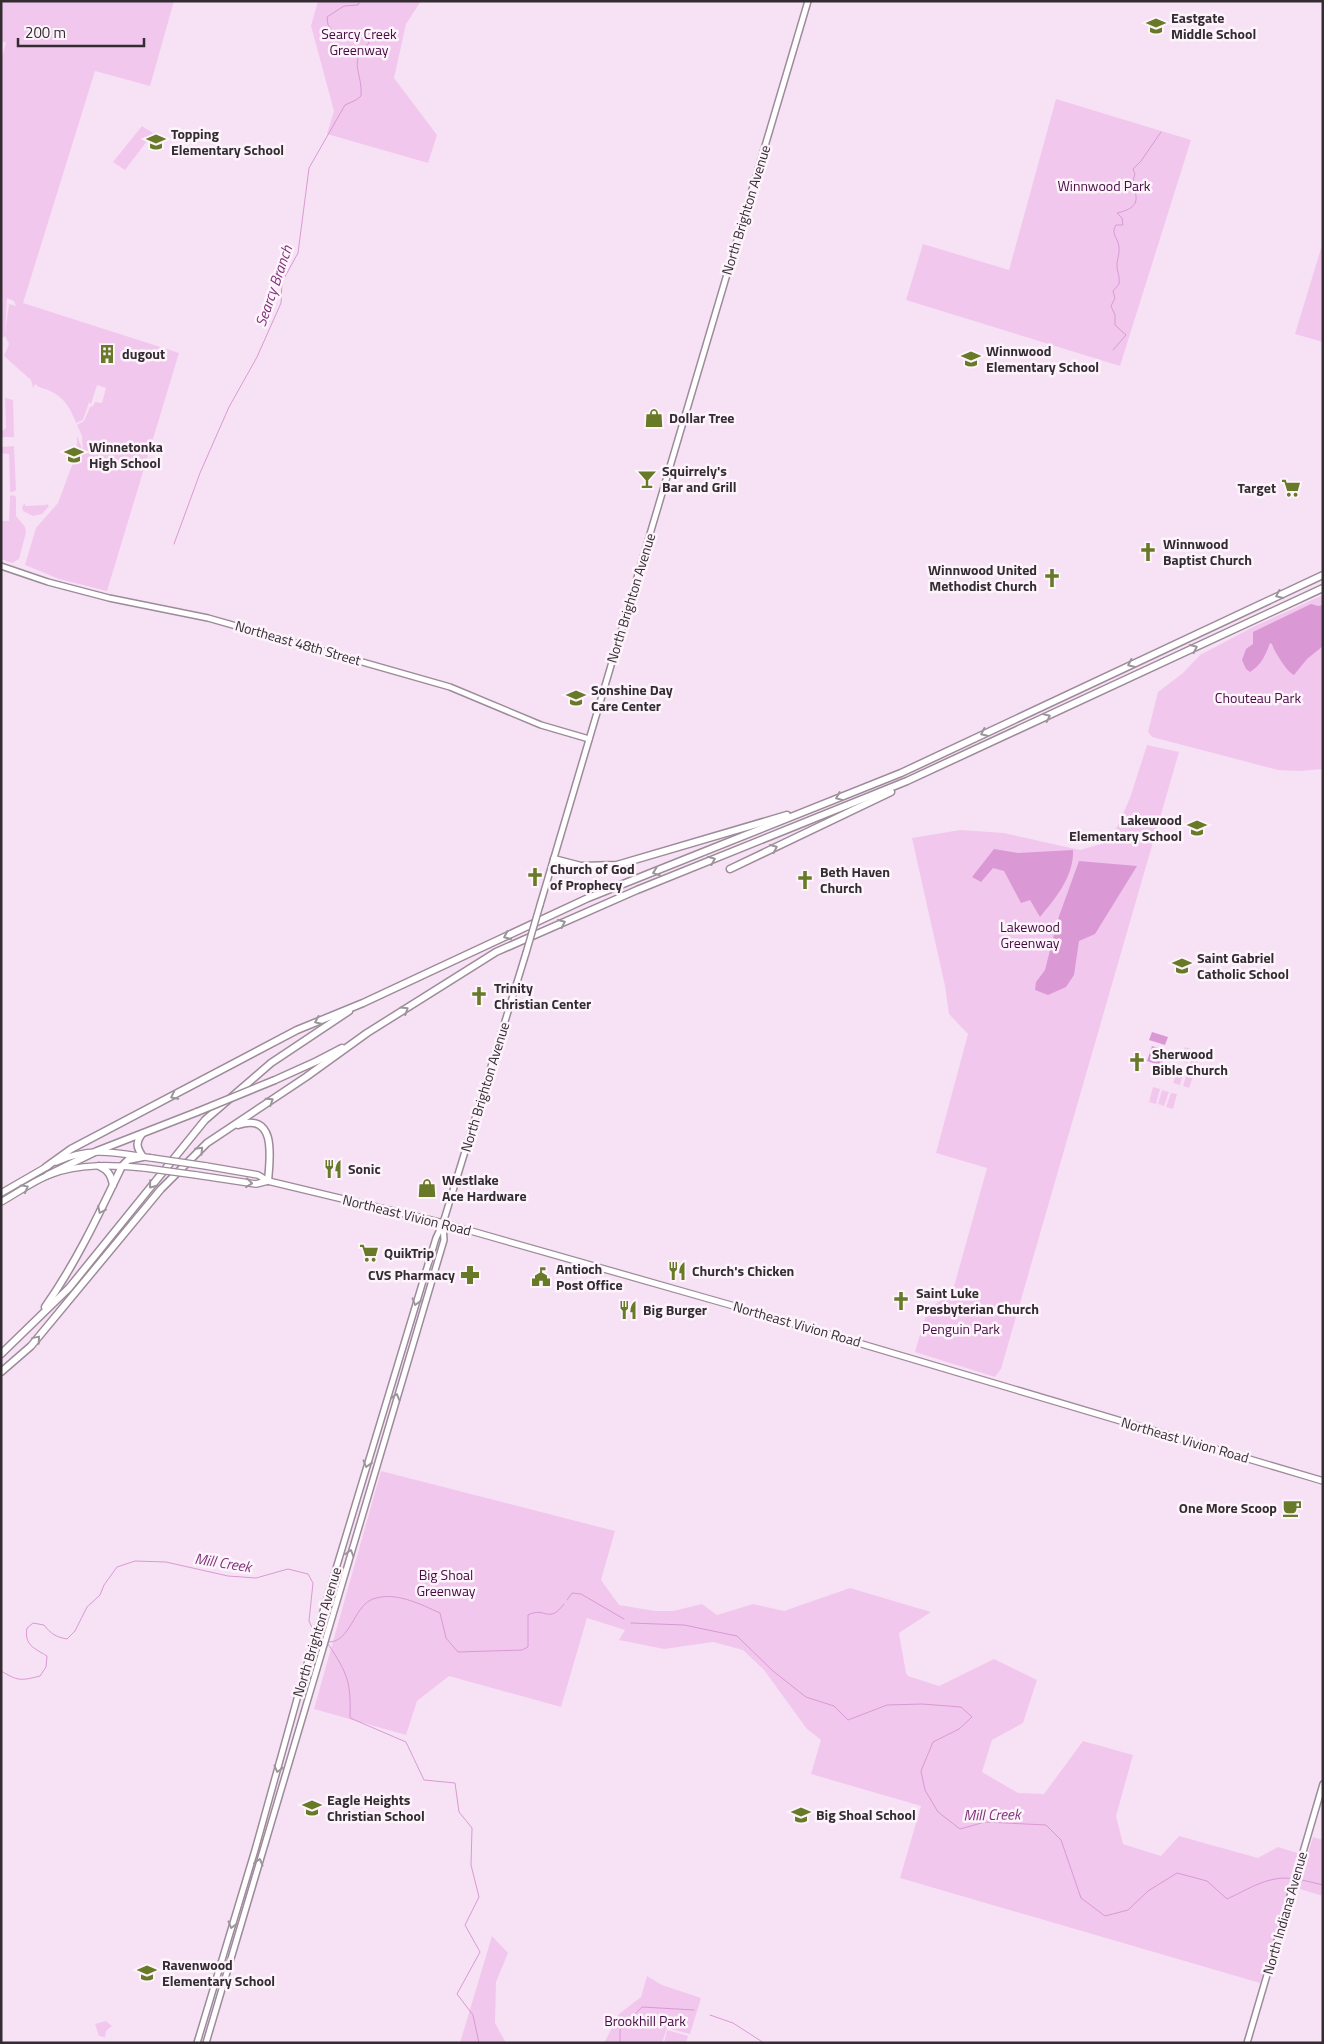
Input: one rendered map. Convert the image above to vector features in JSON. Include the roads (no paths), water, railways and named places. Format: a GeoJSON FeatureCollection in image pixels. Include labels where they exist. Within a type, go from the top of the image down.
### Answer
{"type":"FeatureCollection","features":[{"type":"Feature","properties":{"kind":"highway"},"geometry":{"type":"LineString","coordinates":[[46,1166],[71,1149],[214,1076],[283,1037],[588,898],[901,773],[1323,575]]}},
{"type":"Feature","properties":{"kind":"highway"},"geometry":{"type":"LineString","coordinates":[[48,1175],[97,1151],[197,1112],[317,1061],[367,1033],[496,952],[637,890],[907,782],[1323,588]]}},
{"type":"Feature","properties":{"kind":"highway"},"geometry":{"type":"LineString","coordinates":[[730,870],[892,792],[907,782]]}},
{"type":"Feature","properties":{"kind":"highway"},"geometry":{"type":"LineString","coordinates":[[554,859],[581,866],[617,865],[814,807]]}},
{"type":"Feature","properties":{"kind":"highway"},"geometry":{"type":"LineString","coordinates":[[1,1354],[69,1288],[205,1120],[271,1063],[363,1002]]}},
{"type":"Feature","properties":{"kind":"highway"},"geometry":{"type":"LineString","coordinates":[[1,1372],[31,1346],[161,1189],[207,1143],[306,1078],[367,1033]]}},
{"type":"Feature","properties":{"kind":"highway"},"geometry":{"type":"LineString","coordinates":[[230,1128],[251,1123],[259,1125],[265,1130],[270,1150],[268,1181]]}},
{"type":"Feature","properties":{"kind":"highway"},"geometry":{"type":"LineString","coordinates":[[36,1320],[60,1286],[122,1166],[128,1160],[143,1157],[138,1150],[137,1143],[142,1134]]}},
{"type":"Feature","properties":{"kind":"highway"},"geometry":{"type":"LineString","coordinates":[[99,1166],[106,1169],[111,1175],[113,1185]]}},
{"type":"Feature","properties":{"kind":"main road","name":"North Brighton Avenue"},"geometry":{"type":"LineString","coordinates":[[197,2043],[255,1850],[311,1651],[430,1257],[443,1223],[526,953],[808,1]]}},
{"type":"Feature","properties":{"kind":"main road","name":"Northeast 48th Street"},"geometry":{"type":"LineString","coordinates":[[1,566],[48,582],[109,598],[208,618],[442,685],[541,725],[589,739]]}},
{"type":"Feature","properties":{"kind":"main road","name":"Northeast Vivion Road"},"geometry":{"type":"LineString","coordinates":[[1,1193],[46,1166],[69,1156],[97,1151],[258,1175],[268,1181],[443,1223],[767,1315],[1323,1481]]}},
{"type":"Feature","properties":{"kind":"main road","name":"Northeast Vivion Road"},"geometry":{"type":"LineString","coordinates":[[1,1202],[48,1175],[99,1166],[145,1168],[256,1184],[268,1181]]}},
{"type":"Feature","properties":{"kind":"main road","name":"North Brighton Avenue"},"geometry":{"type":"LineString","coordinates":[[206,2043],[444,1240],[443,1223]]}},
{"type":"Feature","properties":{"kind":"main road","name":"North Indiana Avenue"},"geometry":{"type":"LineString","coordinates":[[1247,2043],[1323,1784]]}},
{"type":"Feature","properties":{"kind":"waterway","name":"Searcy Branch"},"geometry":{"type":"LineString","coordinates":[[174,544],[200,473],[229,407],[257,357],[281,303],[282,282],[298,253],[309,168],[345,105],[361,96],[357,62],[362,50],[369,43],[358,34],[348,31],[333,31],[328,25],[327,17],[344,6],[358,5],[360,1]]}},
{"type":"Feature","properties":{"kind":"waterway"},"geometry":{"type":"LineString","coordinates":[[1113,350],[1126,335],[1115,325],[1115,315],[1111,306],[1115,298],[1113,291],[1119,284],[1117,265],[1119,245],[1114,234],[1114,228],[1116,225],[1123,225],[1122,218],[1117,213],[1135,204],[1136,196],[1132,184],[1135,174],[1133,169],[1141,161],[1161,132]]}},
{"type":"Feature","properties":{"kind":"waterway","name":"Mill Creek"},"geometry":{"type":"LineString","coordinates":[[1,1671],[19,1679],[40,1676],[46,1667],[47,1656],[31,1645],[26,1634],[27,1628],[33,1623],[44,1625],[54,1635],[67,1639],[75,1631],[87,1607],[100,1595],[104,1585],[117,1567],[135,1561],[166,1562],[228,1576],[256,1578],[288,1569],[308,1574],[313,1583],[309,1621],[314,1632]]}},
{"type":"Feature","properties":{"kind":"waterway","name":"Mill Creek"},"geometry":{"type":"LineString","coordinates":[[567,1600],[572,1593],[581,1594],[624,1619]]}},
{"type":"Feature","properties":{"kind":"waterway","name":"Mill Creek"},"geometry":{"type":"LineString","coordinates":[[327,1642],[335,1641],[342,1637],[366,1603],[373,1599],[390,1597],[407,1600],[440,1613],[446,1638],[458,1652],[522,1650],[528,1647],[528,1615],[539,1612],[554,1613],[564,1604]]}},
{"type":"Feature","properties":{"kind":"waterway","name":"Mill Creek"},"geometry":{"type":"LineString","coordinates":[[631,1623],[684,1625],[737,1636],[773,1671],[806,1697],[834,1706],[848,1720],[887,1705],[922,1704],[961,1707],[972,1717],[959,1729],[933,1742],[921,1771],[925,1790],[938,1812],[960,1829],[985,1822],[1046,1825],[1061,1840],[1081,1898],[1105,1916],[1128,1910],[1148,1891],[1177,1873],[1207,1881],[1227,1899],[1268,1881],[1285,1878],[1294,1879]]}},
{"type":"Feature","properties":{"kind":"waterway","name":"Mill Creek"},"geometry":{"type":"LineString","coordinates":[[317,1635],[324,1640]]}},
{"type":"Feature","properties":{"kind":"waterway"},"geometry":{"type":"LineString","coordinates":[[328,1644],[347,1679],[350,1695],[350,1718],[406,1742],[424,1780],[455,1783],[459,1812],[472,1828],[471,1865],[479,1897],[465,1925],[480,1952],[457,1994],[473,2015],[479,2043]]}},
{"type":"Feature","properties":{"kind":"waterway","name":"Mill Creek"},"geometry":{"type":"LineString","coordinates":[[1298,1879],[1323,1885]]}},
{"type":"Feature","properties":{"kind":"waterway"},"geometry":{"type":"LineString","coordinates":[[620,2043],[620,2030],[642,2007],[694,2010]]}},
{"type":"Feature","properties":{"kind":"waterway"},"geometry":{"type":"LineString","coordinates":[[710,2015],[733,2023],[764,2043]]}},
{"type":"Feature","properties":{"kind":"place","name":"Eastgate Middle School"},"geometry":{"type":"Point","coordinates":[1156,26]}},
{"type":"Feature","properties":{"kind":"place","name":"Topping Elementary School"},"geometry":{"type":"Point","coordinates":[156,142]}},
{"type":"Feature","properties":{"kind":"place","name":"dugout"},"geometry":{"type":"Point","coordinates":[107,354]}},
{"type":"Feature","properties":{"kind":"place","name":"Winnwood Elementary School"},"geometry":{"type":"Point","coordinates":[971,359]}},
{"type":"Feature","properties":{"kind":"place","name":"Dollar Tree"},"geometry":{"type":"Point","coordinates":[654,418]}},
{"type":"Feature","properties":{"kind":"place","name":"Winnetonka High School"},"geometry":{"type":"Point","coordinates":[74,455]}},
{"type":"Feature","properties":{"kind":"place","name":"Squirrely's Bar and Grill"},"geometry":{"type":"Point","coordinates":[647,479]}},
{"type":"Feature","properties":{"kind":"place","name":"Target"},"geometry":{"type":"Point","coordinates":[1291,488]}},
{"type":"Feature","properties":{"kind":"place","name":"Winnwood Baptist Church"},"geometry":{"type":"Point","coordinates":[1148,552]}},
{"type":"Feature","properties":{"kind":"place","name":"Winnwood United Methodist Church"},"geometry":{"type":"Point","coordinates":[1052,578]}},
{"type":"Feature","properties":{"kind":"place","name":"Sonshine Day Care Center"},"geometry":{"type":"Point","coordinates":[576,698]}},
{"type":"Feature","properties":{"kind":"place","name":"Lakewood Elementary School"},"geometry":{"type":"Point","coordinates":[1197,828]}},
{"type":"Feature","properties":{"kind":"place","name":"Church of God of Prophecy"},"geometry":{"type":"Point","coordinates":[535,877]}},
{"type":"Feature","properties":{"kind":"place","name":"Beth Haven Church"},"geometry":{"type":"Point","coordinates":[805,880]}},
{"type":"Feature","properties":{"kind":"place","name":"Saint Gabriel Catholic School"},"geometry":{"type":"Point","coordinates":[1182,966]}},
{"type":"Feature","properties":{"kind":"place","name":"Trinity Christian Center"},"geometry":{"type":"Point","coordinates":[479,996]}},
{"type":"Feature","properties":{"kind":"place","name":"Sherwood Bible Church"},"geometry":{"type":"Point","coordinates":[1137,1062]}},
{"type":"Feature","properties":{"kind":"place","name":"Sonic"},"geometry":{"type":"Point","coordinates":[333,1169]}},
{"type":"Feature","properties":{"kind":"place","name":"Westlake Ace Hardware"},"geometry":{"type":"Point","coordinates":[427,1188]}},
{"type":"Feature","properties":{"kind":"place","name":"QuikTrip"},"geometry":{"type":"Point","coordinates":[369,1253]}},
{"type":"Feature","properties":{"kind":"place","name":"Church's Chicken"},"geometry":{"type":"Point","coordinates":[677,1271]}},
{"type":"Feature","properties":{"kind":"place","name":"CVS Pharmacy"},"geometry":{"type":"Point","coordinates":[470,1275]}},
{"type":"Feature","properties":{"kind":"place","name":"Antioch Post Office"},"geometry":{"type":"Point","coordinates":[541,1277]}},
{"type":"Feature","properties":{"kind":"place","name":"Saint Luke Presbyterian Church"},"geometry":{"type":"Point","coordinates":[901,1301]}},
{"type":"Feature","properties":{"kind":"place","name":"Big Burger"},"geometry":{"type":"Point","coordinates":[628,1310]}},
{"type":"Feature","properties":{"kind":"place","name":"One More Scoop"},"geometry":{"type":"Point","coordinates":[1292,1508]}},
{"type":"Feature","properties":{"kind":"place","name":"Eagle Heights Christian School"},"geometry":{"type":"Point","coordinates":[312,1808]}},
{"type":"Feature","properties":{"kind":"place","name":"Big Shoal School"},"geometry":{"type":"Point","coordinates":[801,1815]}},
{"type":"Feature","properties":{"kind":"place","name":"Ravenwood Elementary School"},"geometry":{"type":"Point","coordinates":[147,1973]}},
{"type":"Feature","properties":{"kind":"park label","name":"Searcy Creek Greenway"},"geometry":{"type":"Point","coordinates":[359,42]}},
{"type":"Feature","properties":{"kind":"park label","name":"Winnwood Park"},"geometry":{"type":"Point","coordinates":[1104,186]}},
{"type":"Feature","properties":{"kind":"park label","name":"Chouteau Park"},"geometry":{"type":"Point","coordinates":[1258,698]}},
{"type":"Feature","properties":{"kind":"park label","name":"Lakewood Greenway"},"geometry":{"type":"Point","coordinates":[1030,936]}},
{"type":"Feature","properties":{"kind":"park label","name":"Penguin Park"},"geometry":{"type":"Point","coordinates":[961,1329]}},
{"type":"Feature","properties":{"kind":"park label","name":"Big Shoal Greenway"},"geometry":{"type":"Point","coordinates":[446,1584]}},
{"type":"Feature","properties":{"kind":"park label","name":"Brookhill Park"},"geometry":{"type":"Point","coordinates":[645,2021]}}]}
